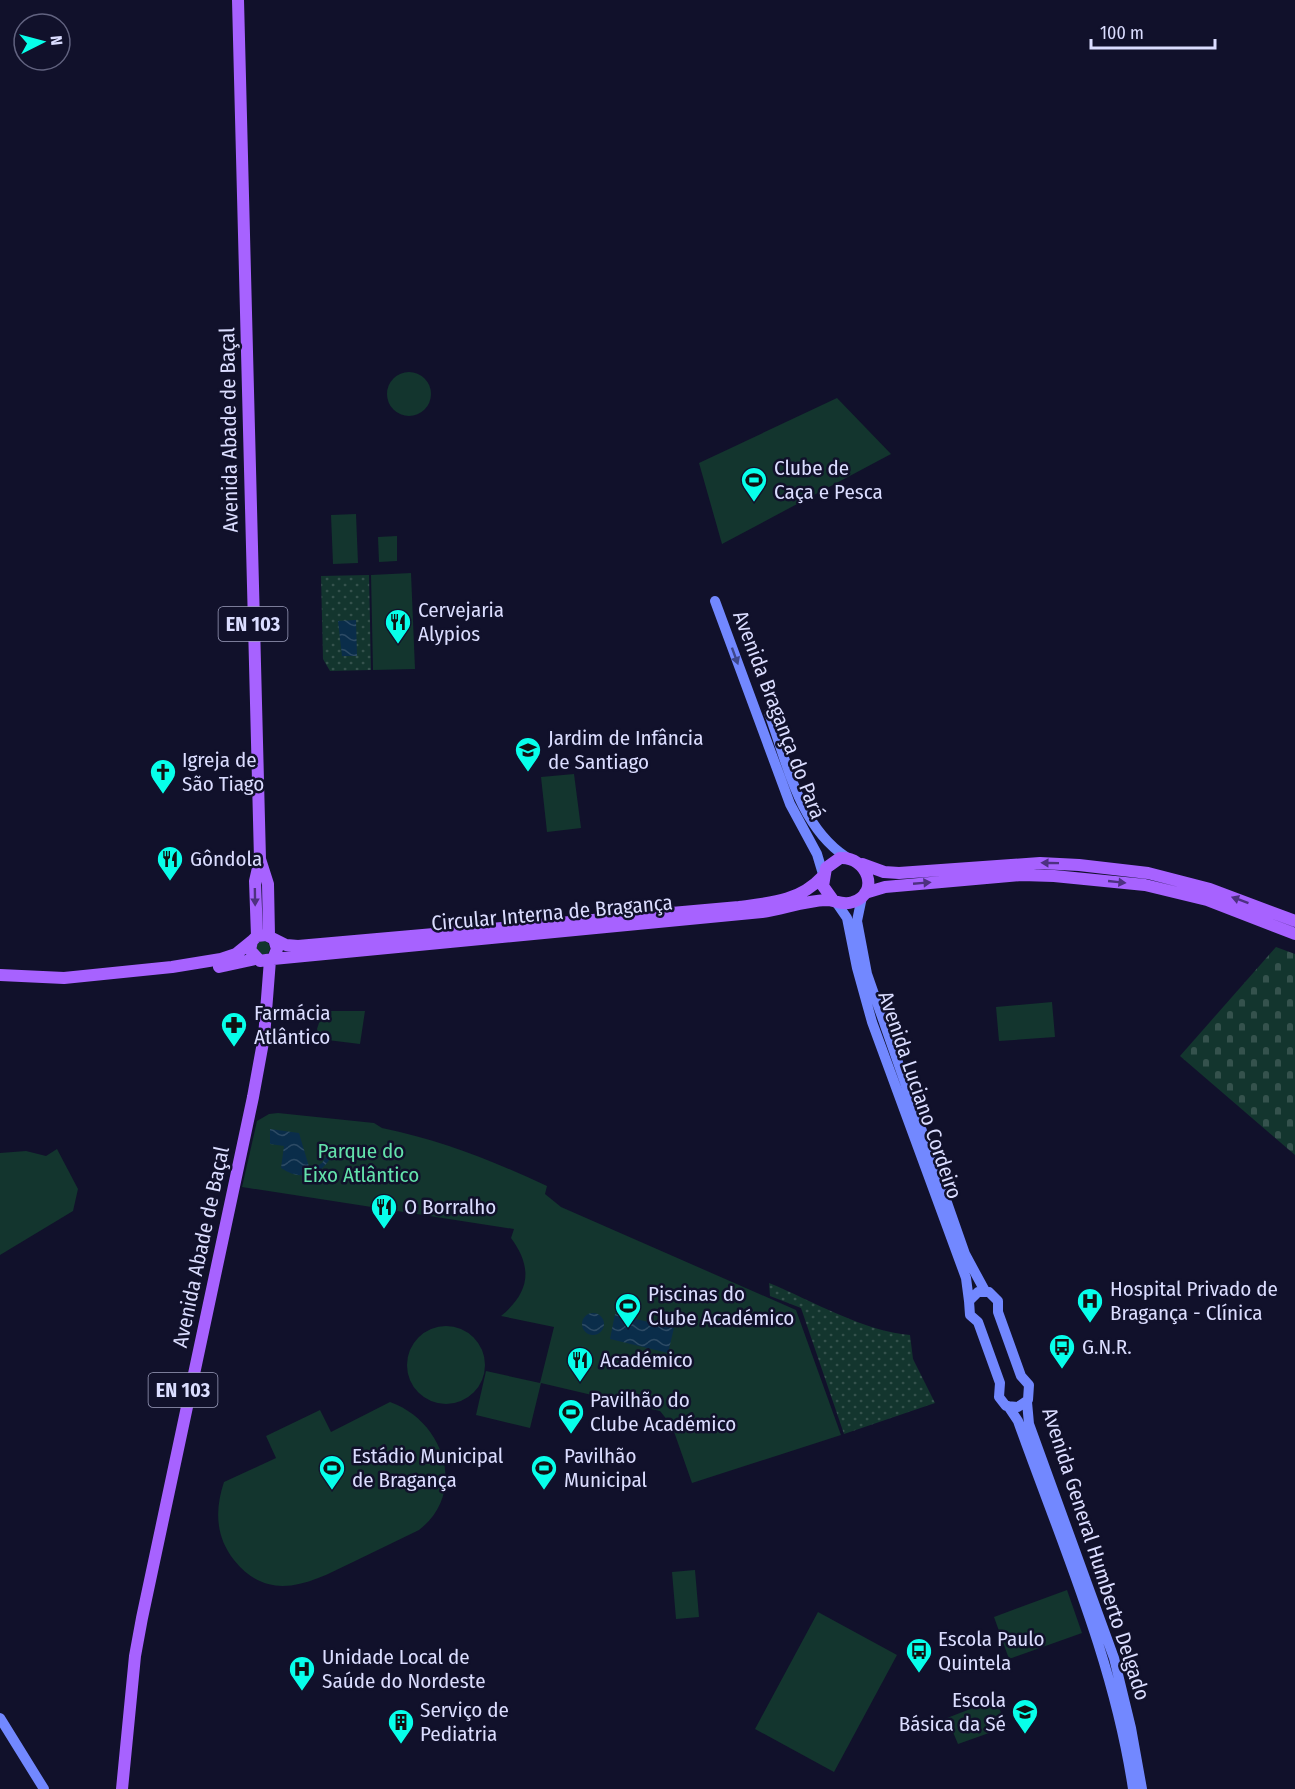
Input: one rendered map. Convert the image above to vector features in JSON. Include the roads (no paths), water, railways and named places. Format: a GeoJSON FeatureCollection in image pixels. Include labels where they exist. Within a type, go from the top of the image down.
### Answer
{"type":"FeatureCollection","features":[{"type":"Feature","properties":{"kind":"main road","name":"Avenida Abade de Baçal"},"geometry":{"type":"LineString","coordinates":[[238,0],[260,859],[268,884],[263,938],[250,950],[264,960]]}},
{"type":"Feature","properties":{"kind":"main road","name":"Avenida Bragança do Pará"},"geometry":{"type":"LineString","coordinates":[[715,601],[786,795],[803,834],[817,854],[823,875]]}},
{"type":"Feature","properties":{"kind":"main road","name":"Avenida Bragança do Pará"},"geometry":{"type":"LineString","coordinates":[[769,713],[814,827],[830,847],[846,857]]}},
{"type":"Feature","properties":{"kind":"main road"},"geometry":{"type":"LineString","coordinates":[[1295,921],[1210,889],[1148,873],[1051,863],[899,873],[884,872],[846,857],[830,864],[823,875],[825,891],[835,901],[850,903],[863,895],[893,886],[1022,875],[1145,885],[1207,900],[1295,934]]}},
{"type":"Feature","properties":{"kind":"main road"},"geometry":{"type":"LineString","coordinates":[[862,864],[868,878],[863,895]]}},
{"type":"Feature","properties":{"kind":"main road","name":"Circular Interna de Bragança"},"geometry":{"type":"LineString","coordinates":[[263,938],[285,945],[319,944],[746,906],[793,898],[806,892],[823,875]]}},
{"type":"Feature","properties":{"kind":"main road","name":"Avenida Luciano Cordeiro"},"geometry":{"type":"LineString","coordinates":[[863,895],[857,911],[857,927],[877,1006],[965,1254],[985,1291],[992,1294],[998,1301],[998,1312],[1021,1376],[1031,1391],[1027,1402]]}},
{"type":"Feature","properties":{"kind":"main road","name":"Circular Interna de Bragança"},"geometry":{"type":"LineString","coordinates":[[0,980],[79,983],[264,960],[774,911],[807,902],[835,901]]}},
{"type":"Feature","properties":{"kind":"main road","name":"Avenida Luciano Cordeiro"},"geometry":{"type":"LineString","coordinates":[[835,901],[847,918],[857,968],[872,1022],[966,1278],[970,1315],[978,1322],[1000,1383],[999,1397],[1008,1406]]}},
{"type":"Feature","properties":{"kind":"main road","name":"Avenida Abade de Baçal"},"geometry":{"type":"LineString","coordinates":[[263,938],[278,949],[264,960]]}},
{"type":"Feature","properties":{"kind":"main road"},"geometry":{"type":"LineString","coordinates":[[0,975],[64,978],[172,967],[221,959],[236,954],[263,938]]}},
{"type":"Feature","properties":{"kind":"main road","name":"Avenida Abade de Baçal"},"geometry":{"type":"LineString","coordinates":[[122,1789],[129,1655],[253,1096],[264,1037],[264,960]]}},
{"type":"Feature","properties":{"kind":"main road"},"geometry":{"type":"LineString","coordinates":[[969,1301],[972,1295],[985,1291]]}},
{"type":"Feature","properties":{"kind":"main road"},"geometry":{"type":"LineString","coordinates":[[1008,1406],[1018,1407],[1027,1402]]}},
{"type":"Feature","properties":{"kind":"main road","name":"Avenida General Humberto Delgado"},"geometry":{"type":"LineString","coordinates":[[1027,1402],[1029,1424],[1114,1658],[1131,1728],[1142,1789]]}},
{"type":"Feature","properties":{"kind":"main road","name":"Avenida General Humberto Delgado"},"geometry":{"type":"LineString","coordinates":[[1008,1406],[1018,1421],[1102,1650],[1122,1727],[1133,1789]]}},
{"type":"Feature","properties":{"kind":"main road","name":"Avenida Abade de Baçal"},"geometry":{"type":"LineString","coordinates":[[117,1789],[128,1707]]}},
{"type":"Feature","properties":{"kind":"main road"},"geometry":{"type":"LineString","coordinates":[[0,1718],[44,1789]]}},
{"type":"Feature","properties":{"kind":"water"},"geometry":{"type":"Polygon","coordinates":[[[356,620],[357,656],[342,656],[338,621],[356,620]]]}},
{"type":"Feature","properties":{"kind":"water"},"geometry":{"type":"Polygon","coordinates":[[[270,1129],[299,1133],[310,1170],[322,1163],[327,1155],[331,1157],[315,1173],[302,1176],[288,1172],[281,1168],[284,1146],[270,1144],[270,1129]]]}},
{"type":"Feature","properties":{"kind":"water"},"geometry":{"type":"Polygon","coordinates":[[[593,1313],[601,1316],[604,1324],[601,1332],[593,1335],[585,1332],[582,1324],[585,1316],[593,1313]]]}},
{"type":"Feature","properties":{"kind":"water"},"geometry":{"type":"Polygon","coordinates":[[[615,1314],[674,1328],[668,1353],[610,1339],[615,1314]]]}},
{"type":"Feature","properties":{"kind":"place","name":"Clube de Caça e Pesca"},"geometry":{"type":"Point","coordinates":[754,503]}},
{"type":"Feature","properties":{"kind":"place","name":"Cervejaria Alypios"},"geometry":{"type":"Point","coordinates":[398,645]}},
{"type":"Feature","properties":{"kind":"place","name":"Jardim de Infância de Santiago"},"geometry":{"type":"Point","coordinates":[528,773]}},
{"type":"Feature","properties":{"kind":"place","name":"Igreja de São Tiago"},"geometry":{"type":"Point","coordinates":[163,795]}},
{"type":"Feature","properties":{"kind":"place","name":"Gôndola"},"geometry":{"type":"Point","coordinates":[170,882]}},
{"type":"Feature","properties":{"kind":"place","name":"Farmácia Atlântico"},"geometry":{"type":"Point","coordinates":[234,1048]}},
{"type":"Feature","properties":{"kind":"place","name":"O Borralho"},"geometry":{"type":"Point","coordinates":[384,1230]}},
{"type":"Feature","properties":{"kind":"place","name":"Hospital Privado de Bragança - Clínica"},"geometry":{"type":"Point","coordinates":[1090,1324]}},
{"type":"Feature","properties":{"kind":"place","name":"Piscinas do Clube Académico"},"geometry":{"type":"Point","coordinates":[628,1329]}},
{"type":"Feature","properties":{"kind":"place","name":"G.N.R."},"geometry":{"type":"Point","coordinates":[1062,1370]}},
{"type":"Feature","properties":{"kind":"place","name":"Académico"},"geometry":{"type":"Point","coordinates":[580,1383]}},
{"type":"Feature","properties":{"kind":"place","name":"Pavilhão do Clube Académico"},"geometry":{"type":"Point","coordinates":[571,1435]}},
{"type":"Feature","properties":{"kind":"place","name":"Estádio Municipal de Bragança"},"geometry":{"type":"Point","coordinates":[332,1491]}},
{"type":"Feature","properties":{"kind":"place","name":"Pavilhão Municipal"},"geometry":{"type":"Point","coordinates":[544,1491]}},
{"type":"Feature","properties":{"kind":"place","name":"Escola Paulo Quintela"},"geometry":{"type":"Point","coordinates":[919,1674]}},
{"type":"Feature","properties":{"kind":"place","name":"Unidade Local de Saúde do Nordeste"},"geometry":{"type":"Point","coordinates":[302,1692]}},
{"type":"Feature","properties":{"kind":"place","name":"Escola Básica da Sé"},"geometry":{"type":"Point","coordinates":[1025,1735]}},
{"type":"Feature","properties":{"kind":"place","name":"Serviço de Pediatria"},"geometry":{"type":"Point","coordinates":[401,1745]}},
{"type":"Feature","properties":{"kind":"park label","name":"Parque do Eixo Atlântico"},"geometry":{"type":"Point","coordinates":[361,1163]}}]}
